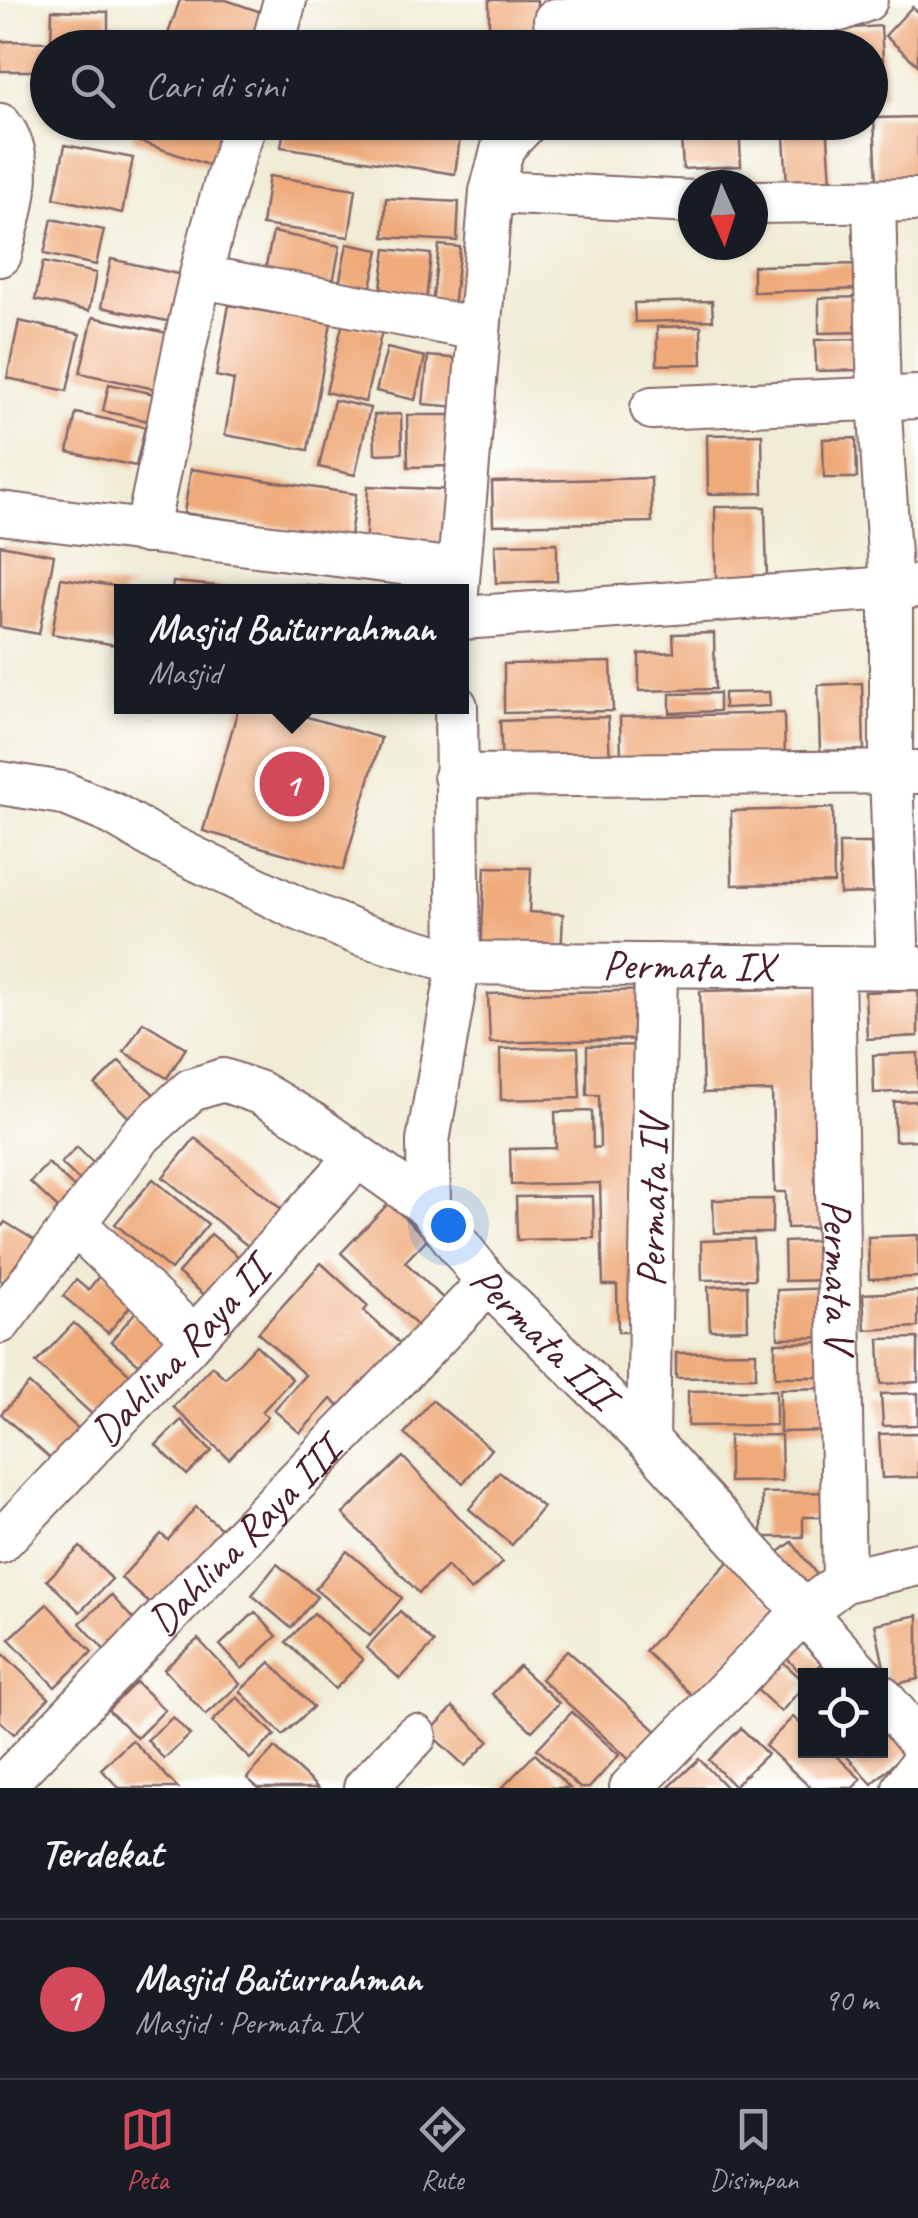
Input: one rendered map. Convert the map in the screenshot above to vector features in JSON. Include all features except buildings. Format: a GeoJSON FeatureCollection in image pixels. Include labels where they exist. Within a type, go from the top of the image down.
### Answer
{"type":"FeatureCollection","features":[{"type":"Feature","properties":{"kind":"street"},"geometry":{"type":"LineString","coordinates":[[277,30],[285,0]]}},
{"type":"Feature","properties":{"kind":"street"},"geometry":{"type":"LineString","coordinates":[[555,22],[748,6],[840,10],[866,0]]}},
{"type":"Feature","properties":{"kind":"street"},"geometry":{"type":"LineString","coordinates":[[0,125],[11,138],[15,158],[14,198],[0,255]]}},
{"type":"Feature","properties":{"kind":"street"},"geometry":{"type":"LineString","coordinates":[[146,532],[202,277],[239,140]]}},
{"type":"Feature","properties":{"kind":"street"},"geometry":{"type":"LineString","coordinates":[[0,513],[457,581],[491,192],[503,147],[510,140]]}},
{"type":"Feature","properties":{"kind":"street"},"geometry":{"type":"LineString","coordinates":[[491,192],[678,201]]}},
{"type":"Feature","properties":{"kind":"street"},"geometry":{"type":"LineString","coordinates":[[768,202],[918,200]]}},
{"type":"Feature","properties":{"kind":"street"},"geometry":{"type":"LineString","coordinates":[[874,201],[899,398],[905,587],[908,968]]}},
{"type":"Feature","properties":{"kind":"street"},"geometry":{"type":"LineString","coordinates":[[202,277],[478,329]]}},
{"type":"Feature","properties":{"kind":"street"},"geometry":{"type":"LineString","coordinates":[[652,408],[899,398]]}},
{"type":"Feature","properties":{"kind":"street"},"geometry":{"type":"LineString","coordinates":[[469,618],[905,587]]}},
{"type":"Feature","properties":{"kind":"street"},"geometry":{"type":"LineString","coordinates":[[429,1207],[428,1140],[459,963],[456,714]]}},
{"type":"Feature","properties":{"kind":"street"},"geometry":{"type":"LineString","coordinates":[[455,776],[904,772]]}},
{"type":"Feature","properties":{"kind":"street","name":"Permata IX"},"geometry":{"type":"LineString","coordinates":[[0,783],[63,793],[113,814],[314,916],[459,963],[908,968]]}},
{"type":"Feature","properties":{"kind":"street","name":"Permata IV"},"geometry":{"type":"LineString","coordinates":[[648,1440],[656,965]]}},
{"type":"Feature","properties":{"kind":"street","name":"Permata V"},"geometry":{"type":"LineString","coordinates":[[833,967],[844,1581]]}},
{"type":"Feature","properties":{"kind":"street","name":"Permata III"},"geometry":{"type":"LineString","coordinates":[[0,1322],[141,1135],[190,1090],[223,1080],[260,1093],[311,1122],[429,1207],[488,1282],[648,1440],[855,1668]]}},
{"type":"Feature","properties":{"kind":"street","name":"Dahlina Raya II"},"geometry":{"type":"LineString","coordinates":[[0,1542],[194,1338],[357,1157]]}},
{"type":"Feature","properties":{"kind":"street"},"geometry":{"type":"LineString","coordinates":[[74,1223],[194,1338]]}},
{"type":"Feature","properties":{"kind":"street","name":"Dahlina Raya III"},"geometry":{"type":"LineString","coordinates":[[1,1788],[488,1282]]}},
{"type":"Feature","properties":{"kind":"street"},"geometry":{"type":"LineString","coordinates":[[631,1788],[803,1612],[844,1581],[918,1564]]}},
{"type":"Feature","properties":{"kind":"street"},"geometry":{"type":"LineString","coordinates":[[888,1704],[918,1740]]}},
{"type":"Feature","properties":{"kind":"street"},"geometry":{"type":"LineString","coordinates":[[365,1788],[415,1736]]}},
{"type":"Feature","properties":{"kind":"street"},"geometry":{"type":"LineString","coordinates":[[904,1788],[918,1768]]}},
{"type":"Feature","properties":{"kind":"place","name":"Masjid Baiturrahman"},"geometry":{"type":"Point","coordinates":[292,784]}}]}
